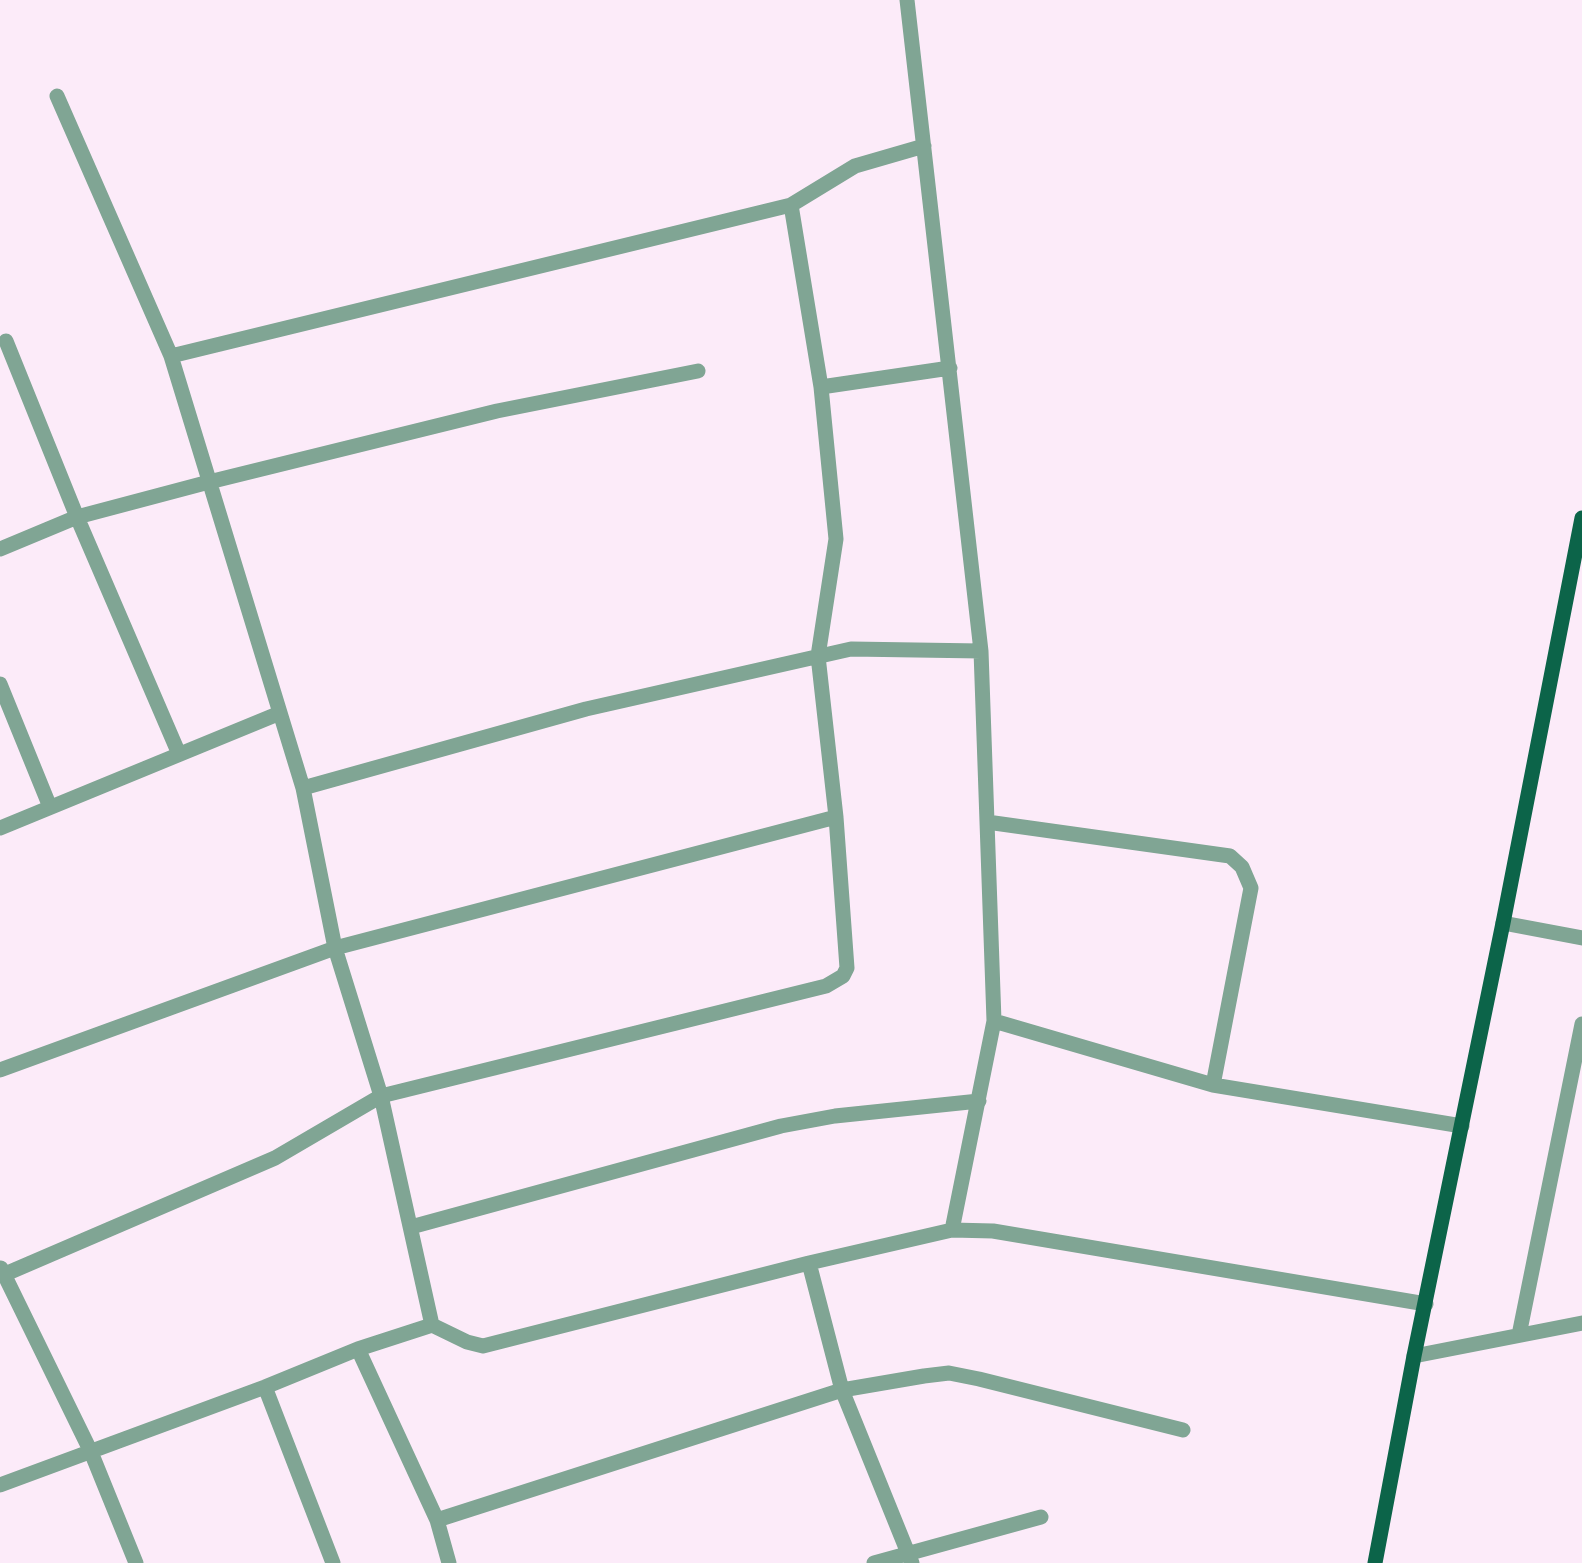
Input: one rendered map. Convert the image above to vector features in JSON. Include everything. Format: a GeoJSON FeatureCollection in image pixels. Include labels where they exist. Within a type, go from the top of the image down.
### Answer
{"type":"FeatureCollection","features":[{"type":"Feature","properties":{"kind":"main road"},"geometry":{"type":"LineString","coordinates":[[1375,1563],[1414,1356],[1503,923],[1582,518]]}},
{"type":"Feature","properties":{"kind":"street"},"geometry":{"type":"LineString","coordinates":[[907,0],[981,651],[994,1021],[952,1230]]}},
{"type":"Feature","properties":{"kind":"street"},"geometry":{"type":"LineString","coordinates":[[57,96],[171,356],[303,788],[336,948],[381,1096],[432,1326]]}},
{"type":"Feature","properties":{"kind":"street"},"geometry":{"type":"LineString","coordinates":[[171,356],[791,205],[854,166],[924,146]]}},
{"type":"Feature","properties":{"kind":"street"},"geometry":{"type":"LineString","coordinates":[[136,1563],[91,1452],[2,1271],[275,1158],[381,1096],[826,986],[843,976],[847,968],[836,817],[818,656],[836,540],[821,387],[791,205]]}},
{"type":"Feature","properties":{"kind":"street"},"geometry":{"type":"LineString","coordinates":[[6,342],[178,754]]}},
{"type":"Feature","properties":{"kind":"street"},"geometry":{"type":"LineString","coordinates":[[821,387],[950,368]]}},
{"type":"Feature","properties":{"kind":"street"},"geometry":{"type":"LineString","coordinates":[[0,549],[78,517],[209,482],[497,411],[698,372]]}},
{"type":"Feature","properties":{"kind":"street"},"geometry":{"type":"LineString","coordinates":[[303,788],[586,710],[851,648],[981,651]]}},
{"type":"Feature","properties":{"kind":"street"},"geometry":{"type":"LineString","coordinates":[[0,684],[50,807]]}},
{"type":"Feature","properties":{"kind":"street"},"geometry":{"type":"LineString","coordinates":[[0,828],[280,713]]}},
{"type":"Feature","properties":{"kind":"street"},"geometry":{"type":"LineString","coordinates":[[0,1070],[336,948],[836,817]]}},
{"type":"Feature","properties":{"kind":"street"},"geometry":{"type":"LineString","coordinates":[[987,822],[1230,856],[1242,867],[1251,888],[1213,1085]]}},
{"type":"Feature","properties":{"kind":"street"},"geometry":{"type":"LineString","coordinates":[[1503,923],[1582,938]]}},
{"type":"Feature","properties":{"kind":"street"},"geometry":{"type":"LineString","coordinates":[[994,1021],[1213,1085],[1462,1126]]}},
{"type":"Feature","properties":{"kind":"street"},"geometry":{"type":"LineString","coordinates":[[1519,1336],[1582,1024]]}},
{"type":"Feature","properties":{"kind":"street"},"geometry":{"type":"LineString","coordinates":[[411,1227],[781,1126],[835,1116],[979,1101]]}},
{"type":"Feature","properties":{"kind":"street"},"geometry":{"type":"LineString","coordinates":[[0,1485],[265,1387],[358,1349],[432,1326],[467,1342],[483,1346],[810,1263],[952,1230],[993,1231],[1426,1304]]}},
{"type":"Feature","properties":{"kind":"street"},"geometry":{"type":"LineString","coordinates":[[810,1263],[842,1390],[910,1558]]}},
{"type":"Feature","properties":{"kind":"street"},"geometry":{"type":"LineString","coordinates":[[1414,1356],[1582,1323]]}},
{"type":"Feature","properties":{"kind":"street"},"geometry":{"type":"LineString","coordinates":[[358,1349],[437,1520],[449,1563]]}},
{"type":"Feature","properties":{"kind":"street"},"geometry":{"type":"LineString","coordinates":[[437,1520],[842,1390],[948,1373],[1183,1430]]}},
{"type":"Feature","properties":{"kind":"street"},"geometry":{"type":"LineString","coordinates":[[265,1387],[333,1563]]}},
{"type":"Feature","properties":{"kind":"street"},"geometry":{"type":"LineString","coordinates":[[874,1563],[910,1558],[1041,1517]]}}]}
